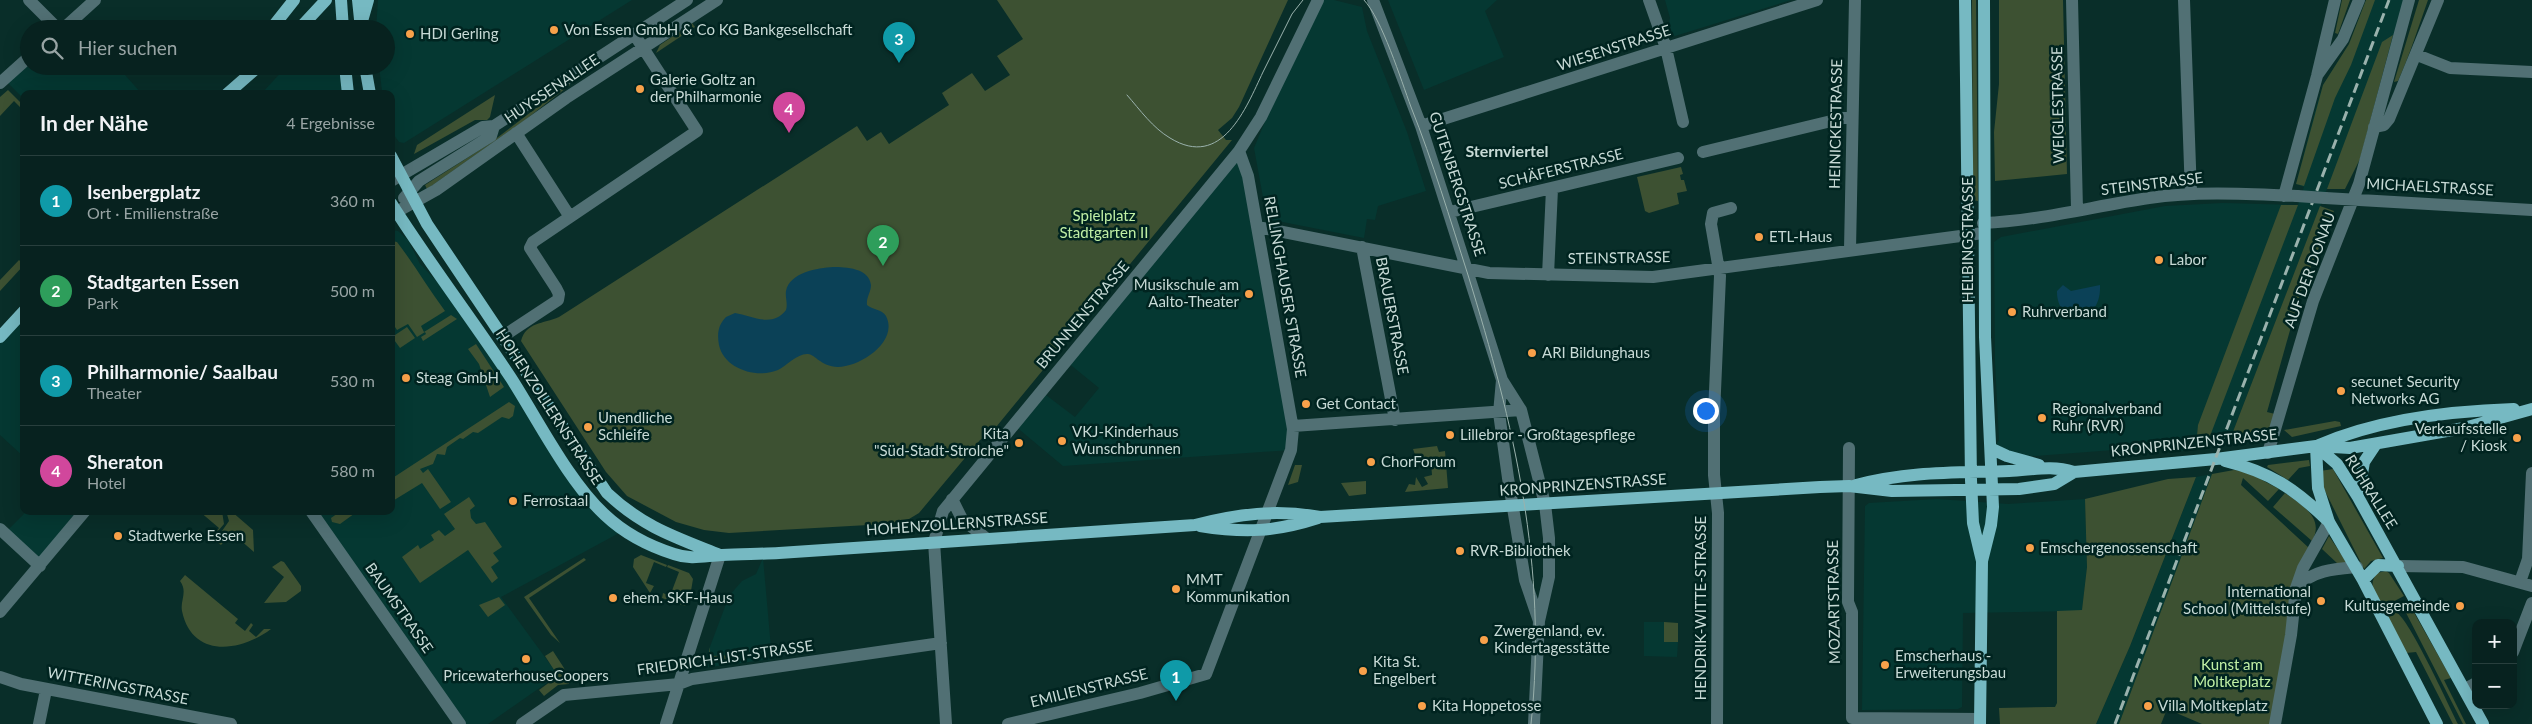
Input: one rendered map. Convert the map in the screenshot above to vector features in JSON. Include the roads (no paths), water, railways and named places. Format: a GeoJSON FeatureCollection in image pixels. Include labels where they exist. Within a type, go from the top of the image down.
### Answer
{"type":"FeatureCollection","features":[{"type":"Feature","properties":{"kind":"main road"},"geometry":{"type":"LineString","coordinates":[[278,20],[294,0]]}},
{"type":"Feature","properties":{"kind":"main road"},"geometry":{"type":"LineString","coordinates":[[307,20],[326,0]]}},
{"type":"Feature","properties":{"kind":"main road"},"geometry":{"type":"LineString","coordinates":[[341,0],[342,20]]}},
{"type":"Feature","properties":{"kind":"main road"},"geometry":{"type":"LineString","coordinates":[[358,0],[359,20]]}},
{"type":"Feature","properties":{"kind":"main road"},"geometry":{"type":"LineString","coordinates":[[362,20],[368,0]]}},
{"type":"Feature","properties":{"kind":"main road","name":"HELBINGSTRASSE"},"geometry":{"type":"LineString","coordinates":[[1965,0],[1971,480],[1974,532],[1982,561]]}},
{"type":"Feature","properties":{"kind":"main road","name":"HELBINGSTRASSE"},"geometry":{"type":"LineString","coordinates":[[1982,561],[1991,525],[1993,480],[1986,368],[1983,228],[1984,0]]}},
{"type":"Feature","properties":{"kind":"main road"},"geometry":{"type":"LineString","coordinates":[[228,90],[238,75]]}},
{"type":"Feature","properties":{"kind":"main road"},"geometry":{"type":"LineString","coordinates":[[230,90],[248,75]]}},
{"type":"Feature","properties":{"kind":"main road"},"geometry":{"type":"LineString","coordinates":[[346,75],[348,90]]}},
{"type":"Feature","properties":{"kind":"main road"},"geometry":{"type":"LineString","coordinates":[[367,75],[369,90]]}},
{"type":"Feature","properties":{"kind":"main road"},"geometry":{"type":"LineString","coordinates":[[396,178],[401,204]]}},
{"type":"Feature","properties":{"kind":"main road","name":"HOHENZOLLERNSTRASSE"},"geometry":{"type":"LineString","coordinates":[[401,204],[502,337],[607,493],[624,509],[648,525],[720,555]]}},
{"type":"Feature","properties":{"kind":"main road","name":"HOHENZOLLERNSTRASSE"},"geometry":{"type":"LineString","coordinates":[[401,204],[571,472],[604,514],[637,538],[674,555],[694,559],[720,555],[1196,525],[1233,515],[1266,513]]}},
{"type":"Feature","properties":{"kind":"main road"},"geometry":{"type":"LineString","coordinates":[[0,337],[20,315]]}},
{"type":"Feature","properties":{"kind":"main road"},"geometry":{"type":"LineString","coordinates":[[2316,446],[2350,448],[2376,444],[2464,428],[2532,408]]}},
{"type":"Feature","properties":{"kind":"main road"},"geometry":{"type":"LineString","coordinates":[[2316,446],[2353,431],[2439,415],[2465,411],[2532,408]]}},
{"type":"Feature","properties":{"kind":"main road"},"geometry":{"type":"LineString","coordinates":[[2358,497],[2364,462],[2376,444]]}},
{"type":"Feature","properties":{"kind":"main road"},"geometry":{"type":"LineString","coordinates":[[2316,446],[2318,488],[2329,522],[2357,567],[2437,724]]}},
{"type":"Feature","properties":{"kind":"main road","name":"KRONPRINZENSTRASSE"},"geometry":{"type":"LineString","coordinates":[[1266,513],[1291,512],[1320,517],[1848,486],[1892,491],[1971,480],[1993,480],[2044,467],[2057,467],[2074,472],[2216,459],[2316,446]]}},
{"type":"Feature","properties":{"kind":"main road","name":"RUHRALLEE"},"geometry":{"type":"LineString","coordinates":[[2316,446],[2337,464],[2358,497],[2470,686],[2483,724]]}},
{"type":"Feature","properties":{"kind":"main road"},"geometry":{"type":"LineString","coordinates":[[1992,449],[2007,456],[2044,467]]}},
{"type":"Feature","properties":{"kind":"main road"},"geometry":{"type":"LineString","coordinates":[[2216,459],[2270,476],[2297,493],[2329,522]]}},
{"type":"Feature","properties":{"kind":"main road","name":"KRONPRINZENSTRASSE"},"geometry":{"type":"LineString","coordinates":[[1848,486],[1890,476],[1993,480],[2046,486],[2061,482],[2074,472]]}},
{"type":"Feature","properties":{"kind":"main road","name":"KRONPRINZENSTRASSE"},"geometry":{"type":"LineString","coordinates":[[1259,530],[1286,529],[1320,517]]}},
{"type":"Feature","properties":{"kind":"main road","name":"HOHENZOLLERNSTRASSE"},"geometry":{"type":"LineString","coordinates":[[1196,525],[1234,532],[1259,530]]}},
{"type":"Feature","properties":{"kind":"main road"},"geometry":{"type":"LineString","coordinates":[[1980,722],[1982,561]]}},
{"type":"Feature","properties":{"kind":"main road"},"geometry":{"type":"LineString","coordinates":[[2363,580],[2378,565],[2398,566]]}},
{"type":"Feature","properties":{"kind":"street"},"geometry":{"type":"LineString","coordinates":[[29,0],[49,20]]}},
{"type":"Feature","properties":{"kind":"street"},"geometry":{"type":"LineString","coordinates":[[73,20],[95,0]]}},
{"type":"Feature","properties":{"kind":"street","name":"HUYSSENALLEE"},"geometry":{"type":"LineString","coordinates":[[396,178],[484,127],[494,126],[687,0]]}},
{"type":"Feature","properties":{"kind":"street","name":"HUYSSENALLEE"},"geometry":{"type":"LineString","coordinates":[[401,204],[436,190],[516,133],[717,0]]}},
{"type":"Feature","properties":{"kind":"street"},"geometry":{"type":"LineString","coordinates":[[1239,151],[1261,117],[1318,0]]}},
{"type":"Feature","properties":{"kind":"street","name":"GUTENBERGSTRASSE"},"geometry":{"type":"LineString","coordinates":[[1373,0],[1422,126],[1469,270],[1502,380],[1521,410],[1545,504],[1549,538],[1549,577],[1539,621],[1534,724]]}},
{"type":"Feature","properties":{"kind":"street"},"geometry":{"type":"LineString","coordinates":[[1649,0],[1666,48],[1683,122]]}},
{"type":"Feature","properties":{"kind":"street","name":"WIESENSTRASSE"},"geometry":{"type":"LineString","coordinates":[[1422,126],[1817,0]]}},
{"type":"Feature","properties":{"kind":"street","name":"HEINICKESTRASSE"},"geometry":{"type":"LineString","coordinates":[[1850,249],[1855,0]]}},
{"type":"Feature","properties":{"kind":"street","name":"WEIGLESTRASSE"},"geometry":{"type":"LineString","coordinates":[[2072,0],[2077,209]]}},
{"type":"Feature","properties":{"kind":"street"},"geometry":{"type":"LineString","coordinates":[[2184,0],[2191,194]]}},
{"type":"Feature","properties":{"kind":"street"},"geometry":{"type":"LineString","coordinates":[[2284,196],[2317,76],[2334,0]]}},
{"type":"Feature","properties":{"kind":"street"},"geometry":{"type":"LineString","coordinates":[[2317,76],[2336,51],[2351,22],[2359,0]]}},
{"type":"Feature","properties":{"kind":"street","name":"AUF DER DONAU"},"geometry":{"type":"LineString","coordinates":[[2268,453],[2313,301],[2354,199],[2409,0]]}},
{"type":"Feature","properties":{"kind":"street"},"geometry":{"type":"LineString","coordinates":[[2374,127],[2384,124],[2389,119],[2417,55],[2438,0]]}},
{"type":"Feature","properties":{"kind":"street"},"geometry":{"type":"LineString","coordinates":[[502,337],[558,300],[559,294],[556,288],[530,248],[533,242],[697,132],[634,34]]}},
{"type":"Feature","properties":{"kind":"street"},"geometry":{"type":"LineString","coordinates":[[2417,55],[2450,68],[2532,72]]}},
{"type":"Feature","properties":{"kind":"street"},"geometry":{"type":"LineString","coordinates":[[0,83],[20,66]]}},
{"type":"Feature","properties":{"kind":"street"},"geometry":{"type":"LineString","coordinates":[[1703,152],[1852,116]]}},
{"type":"Feature","properties":{"kind":"street","name":"HUYSSENALLEE"},"geometry":{"type":"LineString","coordinates":[[395,159],[409,163],[480,123],[484,122],[494,126]]}},
{"type":"Feature","properties":{"kind":"street","name":"HUYSSENALLEE"},"geometry":{"type":"LineString","coordinates":[[401,204],[419,181],[491,136],[494,126]]}},
{"type":"Feature","properties":{"kind":"street"},"geometry":{"type":"LineString","coordinates":[[516,133],[570,217]]}},
{"type":"Feature","properties":{"kind":"street","name":"RELLINGHAUSER STRASSE"},"geometry":{"type":"LineString","coordinates":[[1206,674],[1259,530],[1292,450],[1293,426],[1258,226],[1248,176],[1239,151]]}},
{"type":"Feature","properties":{"kind":"street","name":"BRUNNENSTRASSE"},"geometry":{"type":"LineString","coordinates":[[946,724],[934,542],[939,520],[952,499],[1239,151]]}},
{"type":"Feature","properties":{"kind":"street","name":"SCHÄFERSTRASSE"},"geometry":{"type":"LineString","coordinates":[[1450,212],[1678,158]]}},
{"type":"Feature","properties":{"kind":"street"},"geometry":{"type":"LineString","coordinates":[[1548,274],[1552,189]]}},
{"type":"Feature","properties":{"kind":"street","name":"STEINSTRASSE"},"geometry":{"type":"LineString","coordinates":[[1258,226],[1489,273],[1653,277],[1969,234],[2004,222],[2151,198],[2191,194],[2325,198]]}},
{"type":"Feature","properties":{"kind":"street","name":"MICHAELSTRASSE"},"geometry":{"type":"LineString","coordinates":[[2325,198],[2532,210]]}},
{"type":"Feature","properties":{"kind":"street","name":"HENDRIK-WITTE-STRASSE"},"geometry":{"type":"LineString","coordinates":[[1717,724],[1714,414],[1719,267],[1711,217],[1719,210],[1731,208]]}},
{"type":"Feature","properties":{"kind":"street","name":"BRAUERSTRASSE"},"geometry":{"type":"LineString","coordinates":[[1362,248],[1395,420]]}},
{"type":"Feature","properties":{"kind":"street","name":"GUTENBERGSTRASSE"},"geometry":{"type":"LineString","coordinates":[[1502,380],[1499,413],[1513,506],[1526,580],[1539,621]]}},
{"type":"Feature","properties":{"kind":"street"},"geometry":{"type":"LineString","coordinates":[[1293,426],[1521,410]]}},
{"type":"Feature","properties":{"kind":"street"},"geometry":{"type":"LineString","coordinates":[[1848,486],[1849,448]]}},
{"type":"Feature","properties":{"kind":"street"},"geometry":{"type":"LineString","coordinates":[[2398,566],[2434,565],[2463,567],[2526,584],[2532,473]]}},
{"type":"Feature","properties":{"kind":"street","name":"MOZARTSTRASSE"},"geometry":{"type":"LineString","coordinates":[[1848,486],[1848,602],[1852,612],[1852,718],[1980,722]]}},
{"type":"Feature","properties":{"kind":"street"},"geometry":{"type":"LineString","coordinates":[[952,499],[962,519],[987,539]]}},
{"type":"Feature","properties":{"kind":"street"},"geometry":{"type":"LineString","coordinates":[[0,612],[82,515]]}},
{"type":"Feature","properties":{"kind":"street","name":"BAUMSTRASSE"},"geometry":{"type":"LineString","coordinates":[[314,515],[460,724]]}},
{"type":"Feature","properties":{"kind":"street"},"geometry":{"type":"LineString","coordinates":[[2274,724],[2291,635],[2296,588],[2303,568],[2329,522]]}},
{"type":"Feature","properties":{"kind":"street"},"geometry":{"type":"LineString","coordinates":[[0,529],[40,566]]}},
{"type":"Feature","properties":{"kind":"street"},"geometry":{"type":"LineString","coordinates":[[666,724],[720,555]]}},
{"type":"Feature","properties":{"kind":"street"},"geometry":{"type":"LineString","coordinates":[[2296,588],[2308,576],[2338,568],[2357,567]]}},
{"type":"Feature","properties":{"kind":"street"},"geometry":{"type":"LineString","coordinates":[[2517,642],[2532,604]]}},
{"type":"Feature","properties":{"kind":"street","name":"FRIEDRICH-LIST-STRASSE"},"geometry":{"type":"LineString","coordinates":[[522,724],[564,695],[679,684],[692,679],[941,643]]}},
{"type":"Feature","properties":{"kind":"street","name":"EMILIENSTRASSE"},"geometry":{"type":"LineString","coordinates":[[1008,724],[1140,693],[1206,674]]}},
{"type":"Feature","properties":{"kind":"street","name":"WITTERINGSTRASSE"},"geometry":{"type":"LineString","coordinates":[[0,676],[21,684],[46,690],[230,724]]}},
{"type":"Feature","properties":{"kind":"street"},"geometry":{"type":"LineString","coordinates":[[39,724],[46,690]]}},
{"type":"Feature","properties":{"kind":"tram line"},"geometry":{"type":"LineString","coordinates":[[1127,95],[1152,124],[1170,138],[1188,146],[1204,146],[1218,141],[1240,117],[1292,14],[1303,0]]}},
{"type":"Feature","properties":{"kind":"tram line"},"geometry":{"type":"LineString","coordinates":[[1364,0],[1378,21],[1384,35],[1434,170],[1485,331],[1513,441],[1531,552],[1535,609],[1535,666],[1531,724]]}},
{"type":"Feature","properties":{"kind":"railway"},"geometry":{"type":"LineString","coordinates":[[2115,724],[2389,0]]}},
{"type":"Feature","properties":{"kind":"place","name":"Von Essen GmbH & Co KG Bankgesellschaft"},"geometry":{"type":"Point","coordinates":[554,30]}},
{"type":"Feature","properties":{"kind":"place","name":"HDI Gerling"},"geometry":{"type":"Point","coordinates":[410,34]}},
{"type":"Feature","properties":{"kind":"place","name":"Philharmonie/ Saalbau"},"geometry":{"type":"Point","coordinates":[899,63]}},
{"type":"Feature","properties":{"kind":"place","name":"Galerie Goltz an der Philharmonie"},"geometry":{"type":"Point","coordinates":[640,89]}},
{"type":"Feature","properties":{"kind":"place","name":"Sheraton"},"geometry":{"type":"Point","coordinates":[789,133]}},
{"type":"Feature","properties":{"kind":"place","name":"ETL-Haus"},"geometry":{"type":"Point","coordinates":[1759,237]}},
{"type":"Feature","properties":{"kind":"place","name":"Labor"},"geometry":{"type":"Point","coordinates":[2159,260]}},
{"type":"Feature","properties":{"kind":"place","name":"Stadtgarten Essen"},"geometry":{"type":"Point","coordinates":[883,266]}},
{"type":"Feature","properties":{"kind":"place","name":"Musikschule am Aalto-Theater"},"geometry":{"type":"Point","coordinates":[1249,294]}},
{"type":"Feature","properties":{"kind":"place","name":"Ruhrverband"},"geometry":{"type":"Point","coordinates":[2012,312]}},
{"type":"Feature","properties":{"kind":"place","name":"ARI Bildunghaus"},"geometry":{"type":"Point","coordinates":[1532,353]}},
{"type":"Feature","properties":{"kind":"place","name":"Steag GmbH"},"geometry":{"type":"Point","coordinates":[406,378]}},
{"type":"Feature","properties":{"kind":"place","name":"secunet Security Networks AG"},"geometry":{"type":"Point","coordinates":[2341,391]}},
{"type":"Feature","properties":{"kind":"place","name":"Get Contact"},"geometry":{"type":"Point","coordinates":[1306,404]}},
{"type":"Feature","properties":{"kind":"place","name":"Regionalverband Ruhr (RVR)"},"geometry":{"type":"Point","coordinates":[2042,418]}},
{"type":"Feature","properties":{"kind":"place","name":"Unendliche Schleife"},"geometry":{"type":"Point","coordinates":[588,427]}},
{"type":"Feature","properties":{"kind":"place","name":"Lillebror - Großtagespflege"},"geometry":{"type":"Point","coordinates":[1450,435]}},
{"type":"Feature","properties":{"kind":"place","name":"Verkaufsstelle / Kiosk"},"geometry":{"type":"Point","coordinates":[2517,438]}},
{"type":"Feature","properties":{"kind":"place","name":"VKJ-Kinderhaus Wunschbrunnen"},"geometry":{"type":"Point","coordinates":[1062,441]}},
{"type":"Feature","properties":{"kind":"place","name":"Kita \"Süd-Stadt-Strolche\""},"geometry":{"type":"Point","coordinates":[1019,443]}},
{"type":"Feature","properties":{"kind":"place","name":"ChorForum"},"geometry":{"type":"Point","coordinates":[1371,462]}},
{"type":"Feature","properties":{"kind":"place","name":"Ferrostaal"},"geometry":{"type":"Point","coordinates":[513,501]}},
{"type":"Feature","properties":{"kind":"place","name":"Stadtwerke Essen"},"geometry":{"type":"Point","coordinates":[118,536]}},
{"type":"Feature","properties":{"kind":"place","name":"Emschergenossenschaft"},"geometry":{"type":"Point","coordinates":[2030,548]}},
{"type":"Feature","properties":{"kind":"place","name":"RVR-Bibliothek"},"geometry":{"type":"Point","coordinates":[1460,551]}},
{"type":"Feature","properties":{"kind":"place","name":"MMT Kommunikation"},"geometry":{"type":"Point","coordinates":[1176,589]}},
{"type":"Feature","properties":{"kind":"place","name":"ehem. SKF-Haus"},"geometry":{"type":"Point","coordinates":[613,598]}},
{"type":"Feature","properties":{"kind":"place","name":"International School (Mittelstufe)"},"geometry":{"type":"Point","coordinates":[2321,601]}},
{"type":"Feature","properties":{"kind":"place","name":"Kultusgemeinde"},"geometry":{"type":"Point","coordinates":[2460,606]}},
{"type":"Feature","properties":{"kind":"place","name":"Zwergenland, ev. Kindertagesstätte"},"geometry":{"type":"Point","coordinates":[1484,640]}},
{"type":"Feature","properties":{"kind":"place","name":"PricewaterhouseCoopers"},"geometry":{"type":"Point","coordinates":[526,659]}},
{"type":"Feature","properties":{"kind":"place","name":"Emscherhaus - Erweiterungsbau"},"geometry":{"type":"Point","coordinates":[1885,665]}},
{"type":"Feature","properties":{"kind":"place","name":"Kita St. Engelbert"},"geometry":{"type":"Point","coordinates":[1363,671]}},
{"type":"Feature","properties":{"kind":"place","name":"Isenbergplatz"},"geometry":{"type":"Point","coordinates":[1176,701]}},
{"type":"Feature","properties":{"kind":"place","name":"Kita Hoppetosse"},"geometry":{"type":"Point","coordinates":[1422,706]}},
{"type":"Feature","properties":{"kind":"place","name":"Villa Moltkeplatz"},"geometry":{"type":"Point","coordinates":[2148,706]}},
{"type":"Feature","properties":{"kind":"district","name":"Sternviertel"},"geometry":{"type":"Point","coordinates":[1507,151]}},
{"type":"Feature","properties":{"kind":"park label","name":"Spielplatz Stadtgarten II"},"geometry":{"type":"Point","coordinates":[1104,224]}},
{"type":"Feature","properties":{"kind":"park label","name":"Kunst am Moltkeplatz"},"geometry":{"type":"Point","coordinates":[2232,674]}}]}
